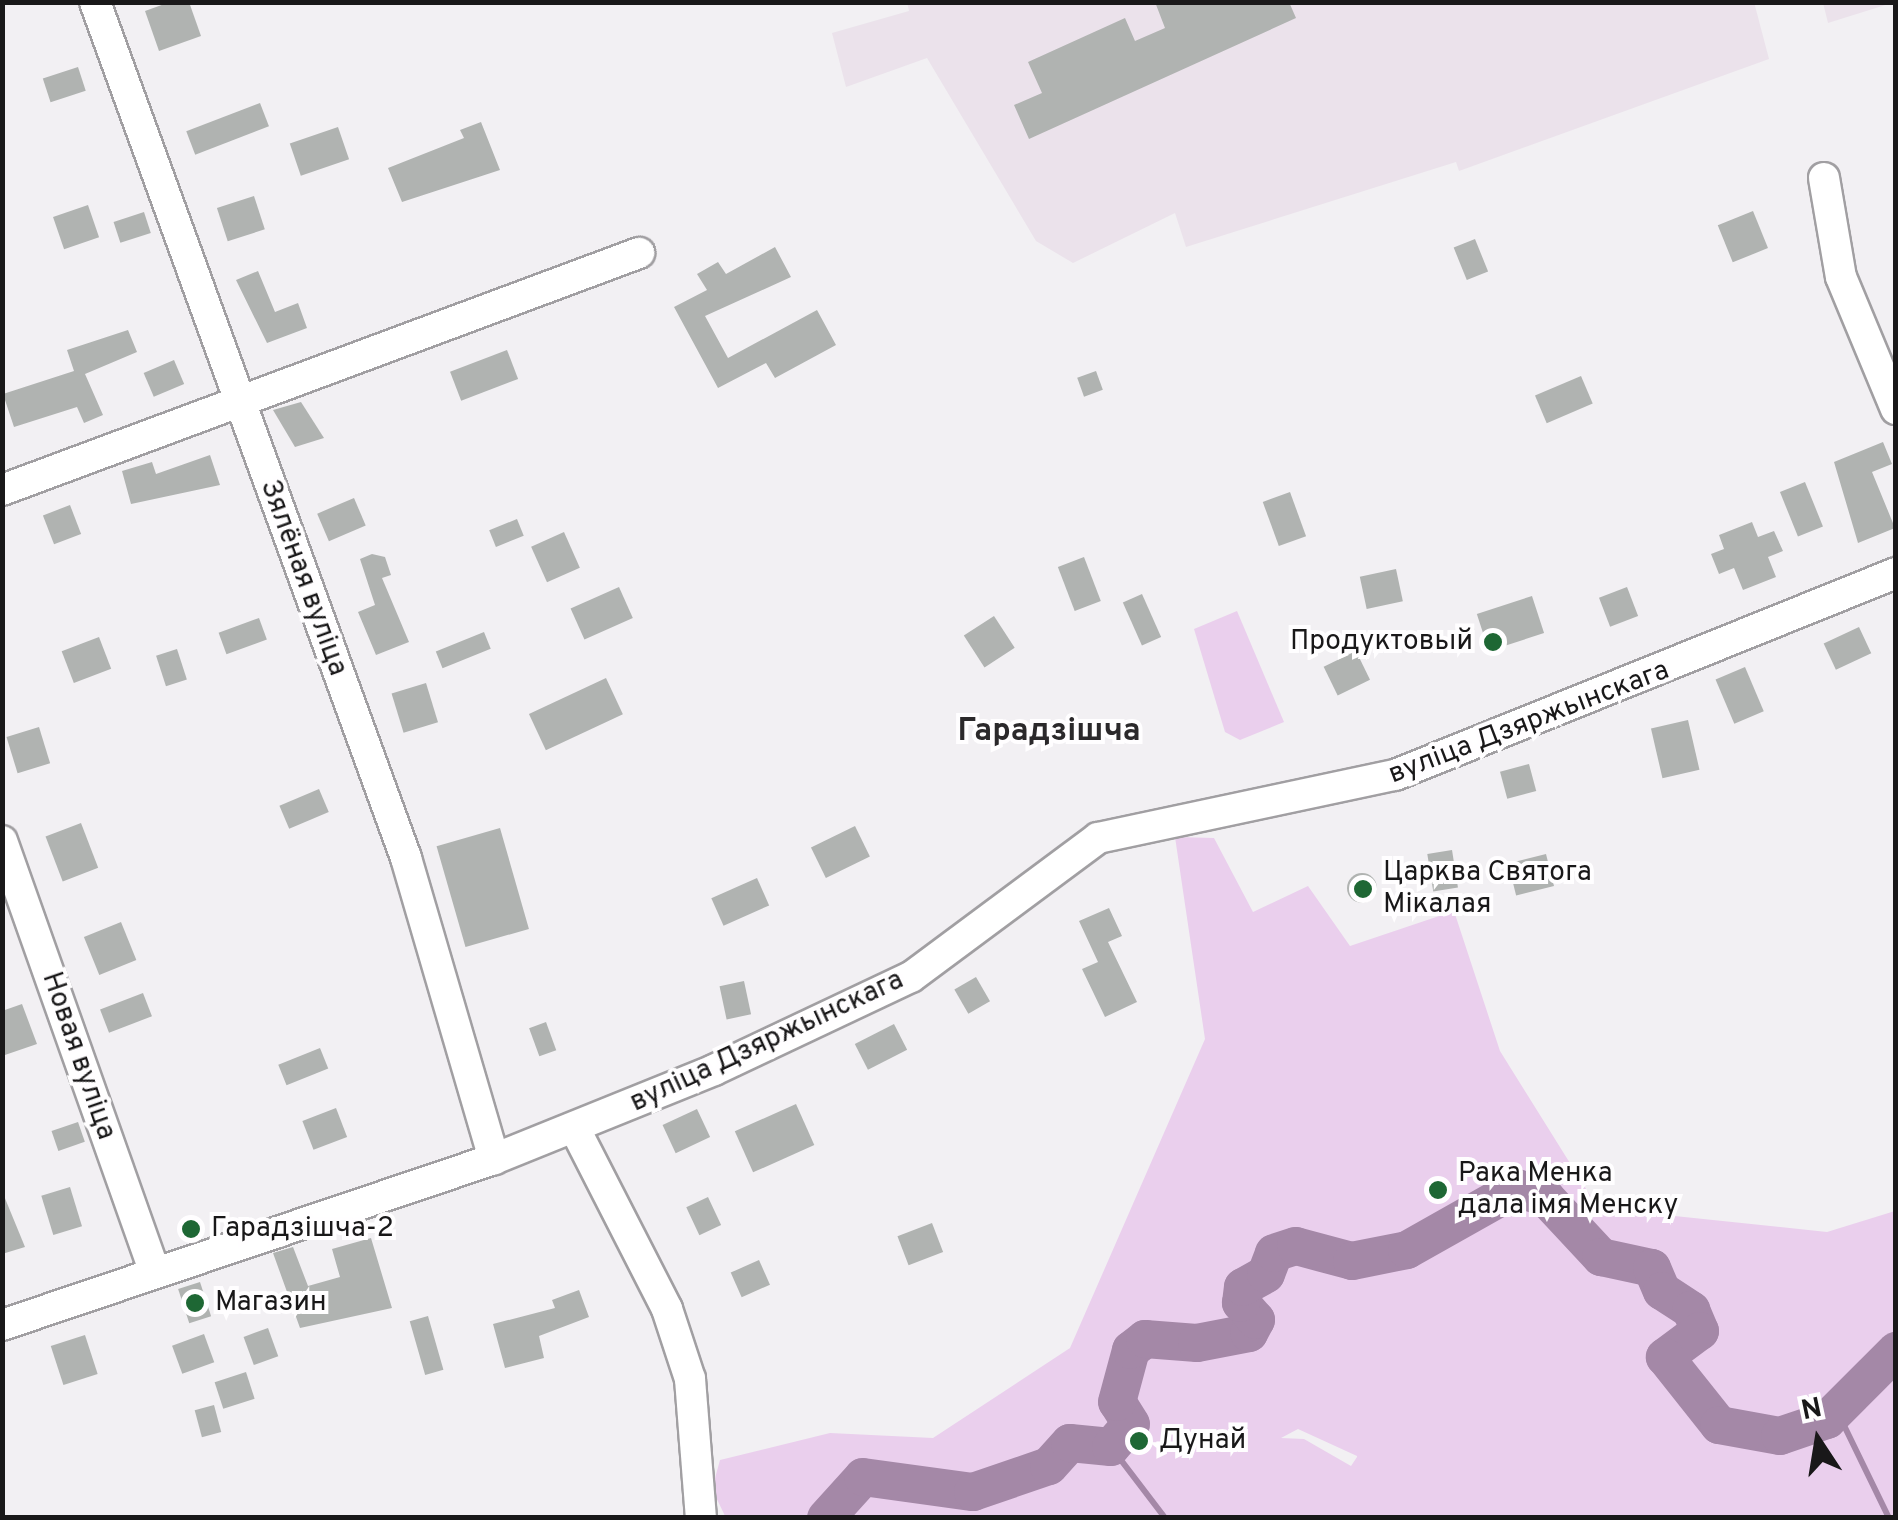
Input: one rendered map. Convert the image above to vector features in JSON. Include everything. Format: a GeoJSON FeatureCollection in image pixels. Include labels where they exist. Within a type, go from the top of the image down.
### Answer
{"type":"FeatureCollection","features":[{"type":"Feature","properties":{"kind":"street","name":"Зялёная вуліца"},"geometry":{"type":"LineString","coordinates":[[95,2],[406,858],[494,1159]]}},
{"type":"Feature","properties":{"kind":"street"},"geometry":{"type":"LineString","coordinates":[[1824,178],[1841,277],[1896,409]]}},
{"type":"Feature","properties":{"kind":"street"},"geometry":{"type":"LineString","coordinates":[[2,490],[639,253]]}},
{"type":"Feature","properties":{"kind":"street","name":"вуліца Дзяржынскага"},"geometry":{"type":"LineString","coordinates":[[2,1325],[575,1129],[910,977],[1098,838],[1395,775],[1896,574]]}},
{"type":"Feature","properties":{"kind":"street","name":"Новая вуліца"},"geometry":{"type":"LineString","coordinates":[[2,840],[154,1271]]}},
{"type":"Feature","properties":{"kind":"street"},"geometry":{"type":"LineString","coordinates":[[575,1129],[666,1309],[690,1379],[701,1518]]}},
{"type":"Feature","properties":{"kind":"shaded area"},"geometry":{"type":"Polygon","coordinates":[[[907,2],[1754,2],[1769,59],[1459,171],[1456,162],[1186,247],[1175,213],[1073,263],[1036,241],[927,58],[846,87],[832,33],[909,11],[907,2]]]}},
{"type":"Feature","properties":{"kind":"shaded area"},"geometry":{"type":"Polygon","coordinates":[[[1823,2],[1895,2],[1828,23],[1823,3],[1823,2]]]}},
{"type":"Feature","properties":{"kind":"shaded area"},"geometry":{"type":"Polygon","coordinates":[[[1237,611],[1284,722],[1240,740],[1225,732],[1194,629],[1237,611]]]}},
{"type":"Feature","properties":{"kind":"shaded area"},"geometry":{"type":"Polygon","coordinates":[[[1175,837],[1214,838],[1253,912],[1308,886],[1350,946],[1454,911],[1500,1051],[1598,1208],[1827,1232],[1895,1211],[1895,1517],[726,1518],[712,1489],[720,1460],[830,1433],[933,1438],[1070,1348],[1205,1039],[1175,837]],[[1298,1429],[1281,1438],[1304,1439],[1351,1466],[1357,1456],[1298,1429]]]}},
{"type":"Feature","properties":{"kind":"building"},"geometry":{"type":"Polygon","coordinates":[[[170,2],[189,2],[201,36],[159,51],[145,11],[170,2]]]}},
{"type":"Feature","properties":{"kind":"building"},"geometry":{"type":"Polygon","coordinates":[[[1155,2],[1289,2],[1296,18],[1029,139],[1014,105],[1042,93],[1028,62],[1125,18],[1135,41],[1165,28],[1155,2]]]}},
{"type":"Feature","properties":{"kind":"building"},"geometry":{"type":"Polygon","coordinates":[[[78,67],[86,91],[51,102],[43,78],[78,67]]]}},
{"type":"Feature","properties":{"kind":"building"},"geometry":{"type":"Polygon","coordinates":[[[260,103],[269,126],[195,155],[186,131],[260,103]]]}},
{"type":"Feature","properties":{"kind":"building"},"geometry":{"type":"Polygon","coordinates":[[[481,122],[500,170],[402,202],[388,168],[464,138],[460,130],[481,122]]]}},
{"type":"Feature","properties":{"kind":"building"},"geometry":{"type":"Polygon","coordinates":[[[338,127],[349,159],[301,176],[290,144],[338,127]]]}},
{"type":"Feature","properties":{"kind":"building"},"geometry":{"type":"Polygon","coordinates":[[[254,196],[265,229],[228,241],[217,208],[254,196]]]}},
{"type":"Feature","properties":{"kind":"building"},"geometry":{"type":"Polygon","coordinates":[[[88,205],[99,237],[64,249],[53,217],[88,205]]]}},
{"type":"Feature","properties":{"kind":"building"},"geometry":{"type":"Polygon","coordinates":[[[1753,211],[1768,248],[1733,262],[1718,225],[1753,211]]]}},
{"type":"Feature","properties":{"kind":"building"},"geometry":{"type":"Polygon","coordinates":[[[144,212],[151,233],[120,243],[114,222],[144,212]]]}},
{"type":"Feature","properties":{"kind":"building"},"geometry":{"type":"Polygon","coordinates":[[[1475,239],[1488,271],[1467,280],[1454,248],[1475,239]]]}},
{"type":"Feature","properties":{"kind":"building"},"geometry":{"type":"Polygon","coordinates":[[[775,247],[791,277],[705,316],[728,358],[817,310],[836,345],[775,378],[766,363],[718,388],[674,307],[707,290],[697,274],[718,262],[726,274],[775,247]]]}},
{"type":"Feature","properties":{"kind":"building"},"geometry":{"type":"Polygon","coordinates":[[[258,271],[275,312],[298,303],[307,328],[267,343],[236,280],[258,271]]]}},
{"type":"Feature","properties":{"kind":"building"},"geometry":{"type":"Polygon","coordinates":[[[128,330],[137,352],[85,374],[103,415],[84,423],[77,407],[14,427],[3,394],[74,371],[67,350],[128,330]]]}},
{"type":"Feature","properties":{"kind":"building"},"geometry":{"type":"Polygon","coordinates":[[[507,350],[518,379],[461,401],[450,372],[507,350]]]}},
{"type":"Feature","properties":{"kind":"building"},"geometry":{"type":"Polygon","coordinates":[[[174,360],[184,384],[154,397],[144,373],[174,360]]]}},
{"type":"Feature","properties":{"kind":"building"},"geometry":{"type":"Polygon","coordinates":[[[1096,371],[1103,390],[1084,397],[1077,378],[1096,371]]]}},
{"type":"Feature","properties":{"kind":"building"},"geometry":{"type":"Polygon","coordinates":[[[1581,376],[1593,404],[1547,423],[1535,396],[1581,376]]]}},
{"type":"Feature","properties":{"kind":"building"},"geometry":{"type":"Polygon","coordinates":[[[301,402],[324,438],[295,447],[273,410],[301,402]]]}},
{"type":"Feature","properties":{"kind":"building"},"geometry":{"type":"Polygon","coordinates":[[[1883,442],[1892,464],[1872,472],[1895,528],[1858,543],[1834,462],[1883,442]]]}},
{"type":"Feature","properties":{"kind":"building"},"geometry":{"type":"Polygon","coordinates":[[[210,455],[220,485],[131,504],[122,471],[152,462],[156,474],[210,455]]]}},
{"type":"Feature","properties":{"kind":"building"},"geometry":{"type":"Polygon","coordinates":[[[1805,482],[1823,527],[1798,537],[1780,492],[1805,482]]]}},
{"type":"Feature","properties":{"kind":"building"},"geometry":{"type":"Polygon","coordinates":[[[1290,492],[1306,536],[1279,546],[1263,502],[1290,492]]]}},
{"type":"Feature","properties":{"kind":"building"},"geometry":{"type":"Polygon","coordinates":[[[354,498],[366,526],[329,541],[317,514],[354,498]]]}},
{"type":"Feature","properties":{"kind":"building"},"geometry":{"type":"Polygon","coordinates":[[[70,505],[81,534],[54,544],[43,515],[70,505]]]}},
{"type":"Feature","properties":{"kind":"building"},"geometry":{"type":"Polygon","coordinates":[[[517,519],[524,536],[496,547],[489,530],[517,519]]]}},
{"type":"Feature","properties":{"kind":"building"},"geometry":{"type":"Polygon","coordinates":[[[1752,522],[1758,537],[1774,531],[1783,551],[1768,557],[1776,577],[1743,590],[1734,568],[1719,574],[1711,554],[1724,549],[1719,535],[1752,522]]]}},
{"type":"Feature","properties":{"kind":"building"},"geometry":{"type":"Polygon","coordinates":[[[564,532],[580,568],[547,582],[531,547],[564,532]]]}},
{"type":"Feature","properties":{"kind":"building"},"geometry":{"type":"Polygon","coordinates":[[[372,554],[385,557],[391,575],[382,578],[409,642],[376,655],[358,612],[375,605],[360,559],[372,554]]]}},
{"type":"Feature","properties":{"kind":"building"},"geometry":{"type":"Polygon","coordinates":[[[1084,557],[1101,601],[1075,611],[1058,567],[1084,557]]]}},
{"type":"Feature","properties":{"kind":"building"},"geometry":{"type":"Polygon","coordinates":[[[1396,569],[1403,601],[1367,609],[1360,577],[1396,569]]]}},
{"type":"Feature","properties":{"kind":"building"},"geometry":{"type":"Polygon","coordinates":[[[619,587],[633,618],[584,640],[571,609],[619,587]]]}},
{"type":"Feature","properties":{"kind":"building"},"geometry":{"type":"Polygon","coordinates":[[[1627,587],[1638,616],[1610,627],[1599,598],[1627,587]]]}},
{"type":"Feature","properties":{"kind":"building"},"geometry":{"type":"Polygon","coordinates":[[[1142,594],[1161,637],[1142,645],[1123,603],[1142,594]]]}},
{"type":"Feature","properties":{"kind":"building"},"geometry":{"type":"Polygon","coordinates":[[[1532,596],[1544,633],[1489,651],[1477,614],[1532,596]]]}},
{"type":"Feature","properties":{"kind":"building"},"geometry":{"type":"Polygon","coordinates":[[[994,616],[1015,648],[985,667],[964,636],[994,616]]]}},
{"type":"Feature","properties":{"kind":"building"},"geometry":{"type":"Polygon","coordinates":[[[259,618],[267,640],[226,654],[219,633],[259,618]]]}},
{"type":"Feature","properties":{"kind":"building"},"geometry":{"type":"Polygon","coordinates":[[[1859,627],[1871,653],[1836,670],[1824,643],[1859,627]]]}},
{"type":"Feature","properties":{"kind":"building"},"geometry":{"type":"Polygon","coordinates":[[[484,632],[491,649],[443,668],[436,651],[484,632]]]}},
{"type":"Feature","properties":{"kind":"building"},"geometry":{"type":"Polygon","coordinates":[[[99,637],[111,669],[74,683],[62,651],[99,637]]]}},
{"type":"Feature","properties":{"kind":"building"},"geometry":{"type":"Polygon","coordinates":[[[177,649],[187,679],[166,686],[156,656],[177,649]]]}},
{"type":"Feature","properties":{"kind":"building"},"geometry":{"type":"Polygon","coordinates":[[[1356,651],[1370,680],[1338,696],[1324,667],[1356,651]]]}},
{"type":"Feature","properties":{"kind":"building"},"geometry":{"type":"Polygon","coordinates":[[[1745,667],[1764,711],[1734,724],[1716,680],[1745,667]]]}},
{"type":"Feature","properties":{"kind":"building"},"geometry":{"type":"Polygon","coordinates":[[[606,678],[623,714],[546,750],[529,714],[606,678]]]}},
{"type":"Feature","properties":{"kind":"building"},"geometry":{"type":"Polygon","coordinates":[[[426,683],[438,722],[404,733],[392,694],[426,683]]]}},
{"type":"Feature","properties":{"kind":"building"},"geometry":{"type":"Polygon","coordinates":[[[1688,720],[1699,770],[1662,778],[1651,729],[1688,720]]]}},
{"type":"Feature","properties":{"kind":"building"},"geometry":{"type":"Polygon","coordinates":[[[39,727],[50,763],[18,773],[6,737],[39,727]]]}},
{"type":"Feature","properties":{"kind":"building"},"geometry":{"type":"Polygon","coordinates":[[[1529,764],[1536,791],[1507,799],[1500,772],[1529,764]]]}},
{"type":"Feature","properties":{"kind":"building"},"geometry":{"type":"Polygon","coordinates":[[[319,789],[329,812],[289,829],[279,806],[319,789]]]}},
{"type":"Feature","properties":{"kind":"building"},"geometry":{"type":"Polygon","coordinates":[[[81,823],[98,868],[63,881],[46,837],[81,823]]]}},
{"type":"Feature","properties":{"kind":"building"},"geometry":{"type":"Polygon","coordinates":[[[855,826],[870,857],[826,878],[811,847],[855,826]]]}},
{"type":"Feature","properties":{"kind":"building"},"geometry":{"type":"Polygon","coordinates":[[[500,828],[529,929],[465,947],[437,846],[500,828]]]}},
{"type":"Feature","properties":{"kind":"building"},"geometry":{"type":"Polygon","coordinates":[[[1452,850],[1458,888],[1433,891],[1427,854],[1452,850]]]}},
{"type":"Feature","properties":{"kind":"building"},"geometry":{"type":"Polygon","coordinates":[[[1546,854],[1554,886],[1516,895],[1508,863],[1546,854]]]}},
{"type":"Feature","properties":{"kind":"building","name":"Царква Святога Мікалая"},"geometry":{"type":"Polygon","coordinates":[[[1362,873],[1376,882],[1377,888],[1368,902],[1362,903],[1348,894],[1347,888],[1356,874],[1362,873]]]}},
{"type":"Feature","properties":{"kind":"building"},"geometry":{"type":"Polygon","coordinates":[[[757,878],[769,905],[724,926],[711,898],[757,878]]]}},
{"type":"Feature","properties":{"kind":"building"},"geometry":{"type":"Polygon","coordinates":[[[1109,908],[1122,936],[1108,942],[1137,1002],[1105,1017],[1082,969],[1098,962],[1079,921],[1109,908]]]}},
{"type":"Feature","properties":{"kind":"building"},"geometry":{"type":"Polygon","coordinates":[[[121,922],[136,960],[99,975],[84,937],[121,922]]]}},
{"type":"Feature","properties":{"kind":"building"},"geometry":{"type":"Polygon","coordinates":[[[976,977],[990,1001],[968,1014],[954,990],[976,977]]]}},
{"type":"Feature","properties":{"kind":"building"},"geometry":{"type":"Polygon","coordinates":[[[744,981],[751,1014],[727,1019],[720,986],[744,981]]]}},
{"type":"Feature","properties":{"kind":"building"},"geometry":{"type":"Polygon","coordinates":[[[143,993],[152,1016],[109,1033],[100,1009],[143,993]]]}},
{"type":"Feature","properties":{"kind":"building"},"geometry":{"type":"Polygon","coordinates":[[[22,1004],[37,1044],[2,1056],[2,1011],[22,1004]]]}},
{"type":"Feature","properties":{"kind":"building"},"geometry":{"type":"Polygon","coordinates":[[[546,1022],[556,1050],[539,1056],[529,1028],[546,1022]]]}},
{"type":"Feature","properties":{"kind":"building"},"geometry":{"type":"Polygon","coordinates":[[[894,1024],[907,1050],[868,1070],[855,1044],[894,1024]]]}},
{"type":"Feature","properties":{"kind":"building"},"geometry":{"type":"Polygon","coordinates":[[[320,1048],[328,1068],[287,1085],[278,1065],[320,1048]]]}},
{"type":"Feature","properties":{"kind":"building"},"geometry":{"type":"Polygon","coordinates":[[[796,1104],[814,1145],[753,1172],[735,1131],[796,1104]]]}},
{"type":"Feature","properties":{"kind":"building"},"geometry":{"type":"Polygon","coordinates":[[[336,1108],[347,1137],[314,1150],[302,1121],[336,1108]]]}},
{"type":"Feature","properties":{"kind":"building"},"geometry":{"type":"Polygon","coordinates":[[[697,1109],[710,1137],[676,1153],[663,1125],[697,1109]]]}},
{"type":"Feature","properties":{"kind":"building"},"geometry":{"type":"Polygon","coordinates":[[[78,1122],[85,1142],[58,1151],[52,1131],[78,1122]]]}},
{"type":"Feature","properties":{"kind":"building"},"geometry":{"type":"Polygon","coordinates":[[[70,1187],[82,1226],[53,1235],[41,1196],[70,1187]]]}},
{"type":"Feature","properties":{"kind":"building"},"geometry":{"type":"Polygon","coordinates":[[[2,1191],[25,1247],[2,1254],[2,1191]]]}},
{"type":"Feature","properties":{"kind":"building"},"geometry":{"type":"Polygon","coordinates":[[[708,1197],[721,1225],[699,1235],[686,1207],[708,1197]]]}},
{"type":"Feature","properties":{"kind":"building"},"geometry":{"type":"Polygon","coordinates":[[[932,1223],[943,1252],[909,1265],[897,1236],[932,1223]]]}},
{"type":"Feature","properties":{"kind":"building"},"geometry":{"type":"Polygon","coordinates":[[[371,1238],[392,1308],[300,1328],[273,1253],[293,1247],[308,1286],[340,1277],[332,1249],[371,1238]]]}},
{"type":"Feature","properties":{"kind":"building"},"geometry":{"type":"Polygon","coordinates":[[[759,1260],[770,1285],[742,1297],[731,1273],[759,1260]]]}},
{"type":"Feature","properties":{"kind":"building","name":"Магазин"},"geometry":{"type":"Polygon","coordinates":[[[200,1282],[211,1316],[189,1323],[178,1289],[200,1282]]]}},
{"type":"Feature","properties":{"kind":"building"},"geometry":{"type":"Polygon","coordinates":[[[579,1290],[589,1317],[539,1336],[544,1358],[505,1368],[493,1324],[555,1308],[552,1300],[579,1290]]]}},
{"type":"Feature","properties":{"kind":"building"},"geometry":{"type":"Polygon","coordinates":[[[428,1316],[443,1370],[425,1375],[410,1321],[428,1316]]]}},
{"type":"Feature","properties":{"kind":"building"},"geometry":{"type":"Polygon","coordinates":[[[268,1328],[278,1356],[254,1365],[244,1337],[268,1328]]]}},
{"type":"Feature","properties":{"kind":"building"},"geometry":{"type":"Polygon","coordinates":[[[204,1334],[214,1362],[182,1374],[172,1346],[204,1334]]]}},
{"type":"Feature","properties":{"kind":"building"},"geometry":{"type":"Polygon","coordinates":[[[85,1335],[98,1374],[63,1385],[51,1346],[85,1335]]]}},
{"type":"Feature","properties":{"kind":"building"},"geometry":{"type":"Polygon","coordinates":[[[246,1372],[255,1399],[223,1409],[215,1382],[246,1372]]]}},
{"type":"Feature","properties":{"kind":"building"},"geometry":{"type":"Polygon","coordinates":[[[214,1405],[221,1432],[202,1437],[195,1410],[214,1405]]]}},
{"type":"Feature","properties":{"kind":"waterway"},"geometry":{"type":"LineString","coordinates":[[826,1518],[863,1477],[973,1492],[1049,1466],[1070,1443],[1111,1447],[1131,1424],[1117,1402],[1131,1350],[1145,1339],[1197,1343],[1249,1333],[1256,1320],[1241,1303],[1243,1287],[1266,1274],[1274,1253],[1296,1246],[1352,1261],[1407,1250],[1517,1188],[1546,1198],[1601,1257],[1652,1268],[1662,1291],[1691,1310],[1700,1331],[1665,1357],[1719,1425],[1780,1436],[1827,1420],[1896,1351]]}},
{"type":"Feature","properties":{"kind":"waterway"},"geometry":{"type":"LineString","coordinates":[[1837,1411],[1889,1518]]}},
{"type":"Feature","properties":{"kind":"waterway","name":"Дунай"},"geometry":{"type":"LineString","coordinates":[[1111,1447],[1165,1518]]}},
{"type":"Feature","properties":{"kind":"place","name":"Продуктовый"},"geometry":{"type":"Point","coordinates":[1493,642]}},
{"type":"Feature","properties":{"kind":"place","name":"Царква Святога Мікалая"},"geometry":{"type":"Point","coordinates":[1363,889]}},
{"type":"Feature","properties":{"kind":"place","name":"Рака Менка дала імя Менску"},"geometry":{"type":"Point","coordinates":[1438,1190]}},
{"type":"Feature","properties":{"kind":"place","name":"Гарадзішча-2"},"geometry":{"type":"Point","coordinates":[191,1229]}},
{"type":"Feature","properties":{"kind":"place","name":"Магазин"},"geometry":{"type":"Point","coordinates":[195,1303]}},
{"type":"Feature","properties":{"kind":"place","name":"Дунай"},"geometry":{"type":"Point","coordinates":[1139,1441]}},
{"type":"Feature","properties":{"kind":"district","name":"Гарадзішча"},"geometry":{"type":"Point","coordinates":[1049,732]}}]}
